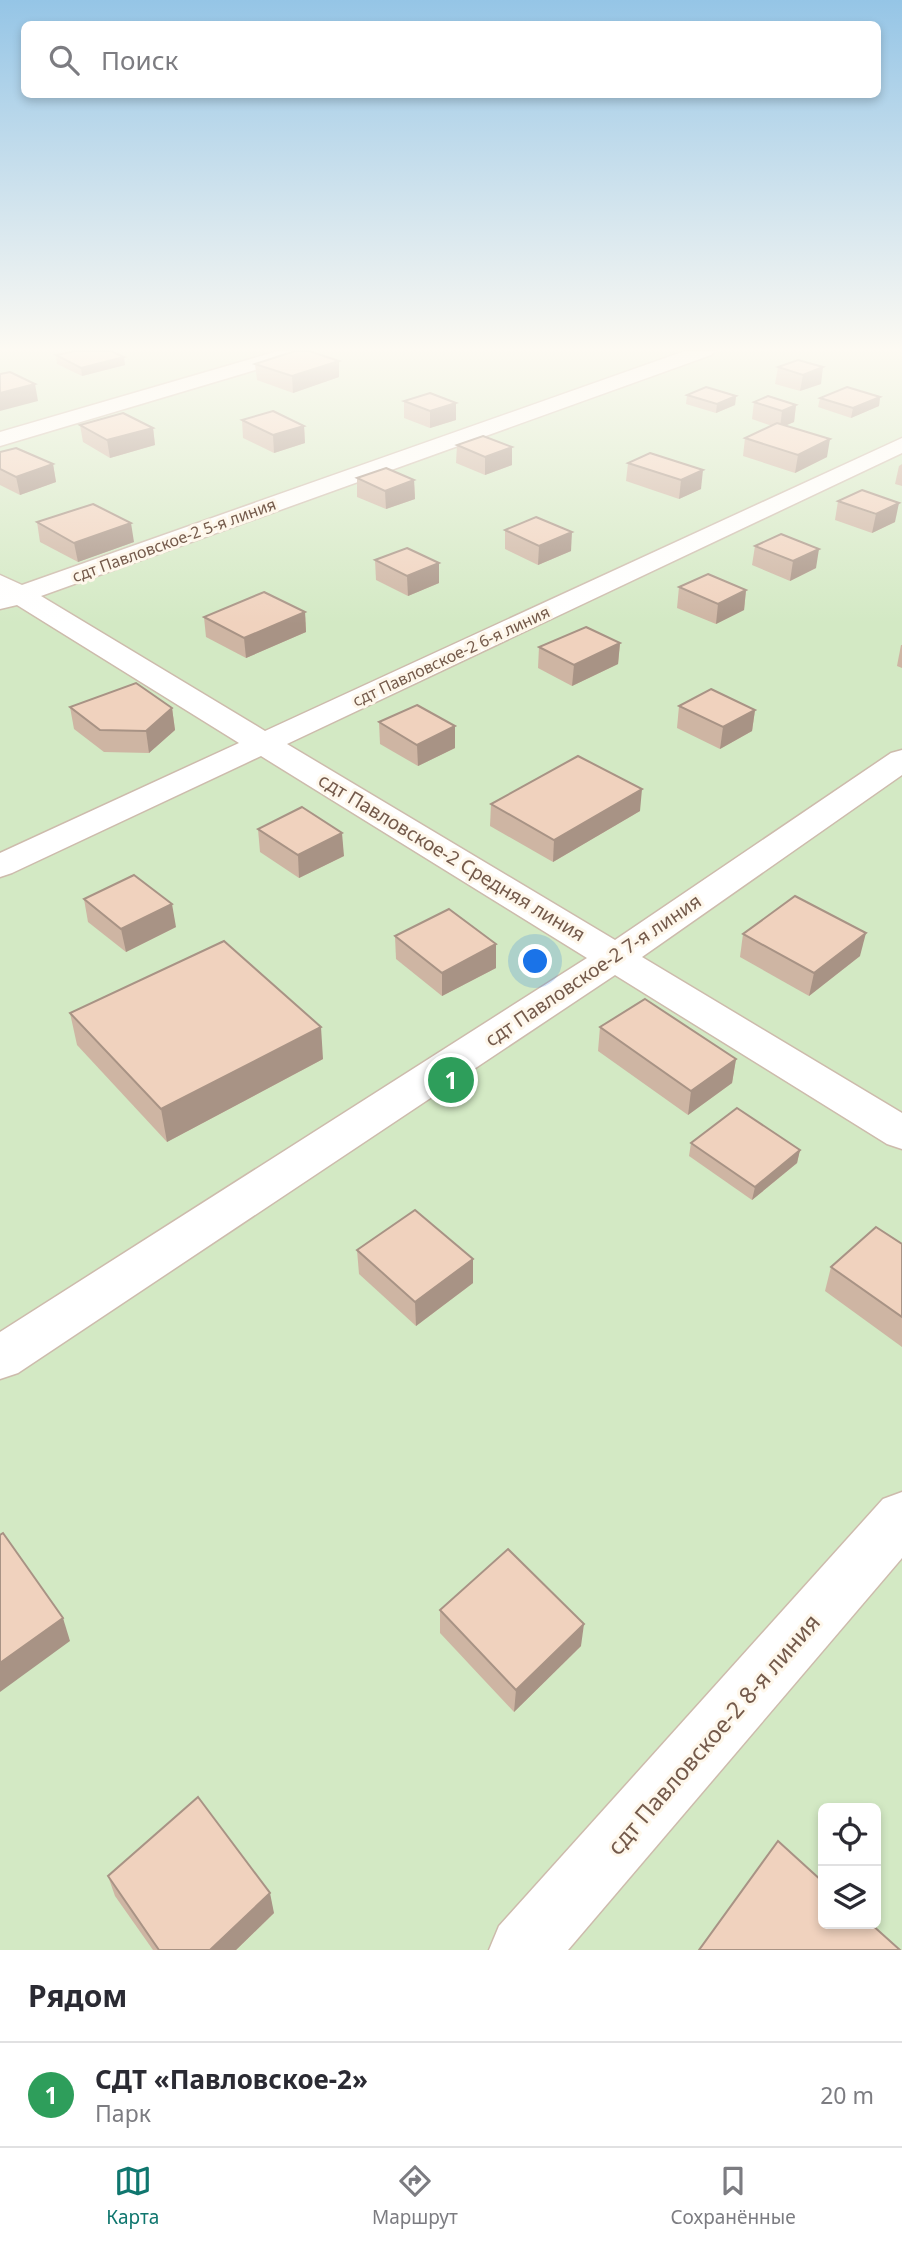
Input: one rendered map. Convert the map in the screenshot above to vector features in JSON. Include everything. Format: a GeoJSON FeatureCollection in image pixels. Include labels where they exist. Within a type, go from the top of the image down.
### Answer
{"type":"FeatureCollection","features":[{"type":"Feature","properties":{"kind":"lane","name":"сдт Павловское-2 5-я линия"},"geometry":{"type":"LineString","coordinates":[[7,593],[442,442]]}},
{"type":"Feature","properties":{"kind":"lane","name":"сдт Павловское-2 6-я линия"},"geometry":{"type":"LineString","coordinates":[[0,866],[902,445]]}},
{"type":"Feature","properties":{"kind":"lane","name":"сдт Павловское-2 Средняя линия"},"geometry":{"type":"LineString","coordinates":[[7,593],[264,744],[902,1133]]}},
{"type":"Feature","properties":{"kind":"lane","name":"сдт Павловское-2 7-я линия"},"geometry":{"type":"LineString","coordinates":[[0,1358],[616,957],[902,760]]}},
{"type":"Feature","properties":{"kind":"lane","name":"сдт Павловское-2 8-я линия"},"geometry":{"type":"LineString","coordinates":[[523,1950],[902,1517]]}},
{"type":"Feature","properties":{"kind":"green space"},"geometry":{"type":"Polygon","coordinates":[[[0,442],[902,442],[902,1950],[0,1950],[0,442]]]}},
{"type":"Feature","properties":{"kind":"building"},"geometry":{"type":"Polygon","coordinates":[[[466,442],[499,442],[512,447],[485,457],[457,445],[466,442]]]}},
{"type":"Feature","properties":{"kind":"building"},"geometry":{"type":"Polygon","coordinates":[[[757,442],[824,442],[798,455],[757,442]]]}},
{"type":"Feature","properties":{"kind":"building"},"geometry":{"type":"Polygon","coordinates":[[[16,448],[53,464],[16,477],[0,469],[0,452],[16,448]]]}},
{"type":"Feature","properties":{"kind":"building"},"geometry":{"type":"Polygon","coordinates":[[[650,453],[703,470],[681,480],[628,463],[650,453]]]}},
{"type":"Feature","properties":{"kind":"building"},"geometry":{"type":"Polygon","coordinates":[[[386,468],[414,480],[385,491],[357,478],[386,468]]]}},
{"type":"Feature","properties":{"kind":"building"},"geometry":{"type":"Polygon","coordinates":[[[862,490],[899,503],[876,514],[838,501],[862,490]]]}},
{"type":"Feature","properties":{"kind":"building"},"geometry":{"type":"Polygon","coordinates":[[[93,504],[131,523],[74,543],[37,522],[93,504]]]}},
{"type":"Feature","properties":{"kind":"building"},"geometry":{"type":"Polygon","coordinates":[[[536,517],[572,532],[539,546],[505,530],[536,517]]]}},
{"type":"Feature","properties":{"kind":"building"},"geometry":{"type":"Polygon","coordinates":[[[781,534],[819,549],[793,561],[755,546],[781,534]]]}},
{"type":"Feature","properties":{"kind":"building"},"geometry":{"type":"Polygon","coordinates":[[[407,548],[439,563],[407,576],[375,560],[407,548]]]}},
{"type":"Feature","properties":{"kind":"building"},"geometry":{"type":"Polygon","coordinates":[[[708,574],[746,590],[718,604],[679,587],[708,574]]]}},
{"type":"Feature","properties":{"kind":"building"},"geometry":{"type":"Polygon","coordinates":[[[264,592],[305,612],[244,638],[204,617],[264,592]]]}},
{"type":"Feature","properties":{"kind":"building"},"geometry":{"type":"Polygon","coordinates":[[[586,627],[620,643],[574,665],[539,647],[586,627]]]}},
{"type":"Feature","properties":{"kind":"building"},"geometry":{"type":"Polygon","coordinates":[[[136,683],[172,708],[146,731],[100,730],[70,707],[136,683]]]}},
{"type":"Feature","properties":{"kind":"building"},"geometry":{"type":"Polygon","coordinates":[[[711,689],[755,710],[723,727],[679,706],[711,689]]]}},
{"type":"Feature","properties":{"kind":"building"},"geometry":{"type":"Polygon","coordinates":[[[417,705],[455,726],[417,745],[379,722],[417,705]]]}},
{"type":"Feature","properties":{"kind":"building"},"geometry":{"type":"Polygon","coordinates":[[[578,756],[642,789],[554,840],[491,804],[578,756]]]}},
{"type":"Feature","properties":{"kind":"building"},"geometry":{"type":"Polygon","coordinates":[[[302,807],[342,833],[298,855],[258,829],[302,807]]]}},
{"type":"Feature","properties":{"kind":"building"},"geometry":{"type":"Polygon","coordinates":[[[134,875],[172,904],[121,929],[84,899],[134,875]]]}},
{"type":"Feature","properties":{"kind":"building"},"geometry":{"type":"Polygon","coordinates":[[[795,896],[866,933],[814,973],[743,934],[795,896]]]}},
{"type":"Feature","properties":{"kind":"building"},"geometry":{"type":"Polygon","coordinates":[[[449,909],[496,944],[442,973],[395,936],[449,909]]]}},
{"type":"Feature","properties":{"kind":"building"},"geometry":{"type":"Polygon","coordinates":[[[224,941],[321,1027],[161,1109],[70,1013],[224,941]]]}},
{"type":"Feature","properties":{"kind":"building"},"geometry":{"type":"Polygon","coordinates":[[[645,999],[736,1059],[691,1091],[600,1027],[645,999]]]}},
{"type":"Feature","properties":{"kind":"building"},"geometry":{"type":"Polygon","coordinates":[[[737,1108],[800,1150],[755,1187],[691,1143],[737,1108]]]}},
{"type":"Feature","properties":{"kind":"building"},"geometry":{"type":"Polygon","coordinates":[[[415,1210],[473,1259],[415,1302],[357,1250],[415,1210]]]}},
{"type":"Feature","properties":{"kind":"building"},"geometry":{"type":"Polygon","coordinates":[[[876,1227],[902,1244],[902,1317],[831,1267],[876,1227]]]}},
{"type":"Feature","properties":{"kind":"building"},"geometry":{"type":"Polygon","coordinates":[[[3,1533],[63,1618],[0,1663],[0,1535],[3,1533]]]}},
{"type":"Feature","properties":{"kind":"building"},"geometry":{"type":"Polygon","coordinates":[[[508,1549],[584,1624],[516,1690],[440,1610],[508,1549]]]}},
{"type":"Feature","properties":{"kind":"building"},"geometry":{"type":"Polygon","coordinates":[[[198,1797],[270,1893],[210,1950],[159,1950],[108,1876],[198,1797]]]}},
{"type":"Feature","properties":{"kind":"building"},"geometry":{"type":"Polygon","coordinates":[[[778,1841],[818,1877],[818,1929],[877,1929],[900,1950],[699,1950],[778,1841]]]}},
{"type":"Feature","properties":{"kind":"place","name":"СДТ «Павловское-2»"},"geometry":{"type":"Point","coordinates":[451,1080]}}]}
